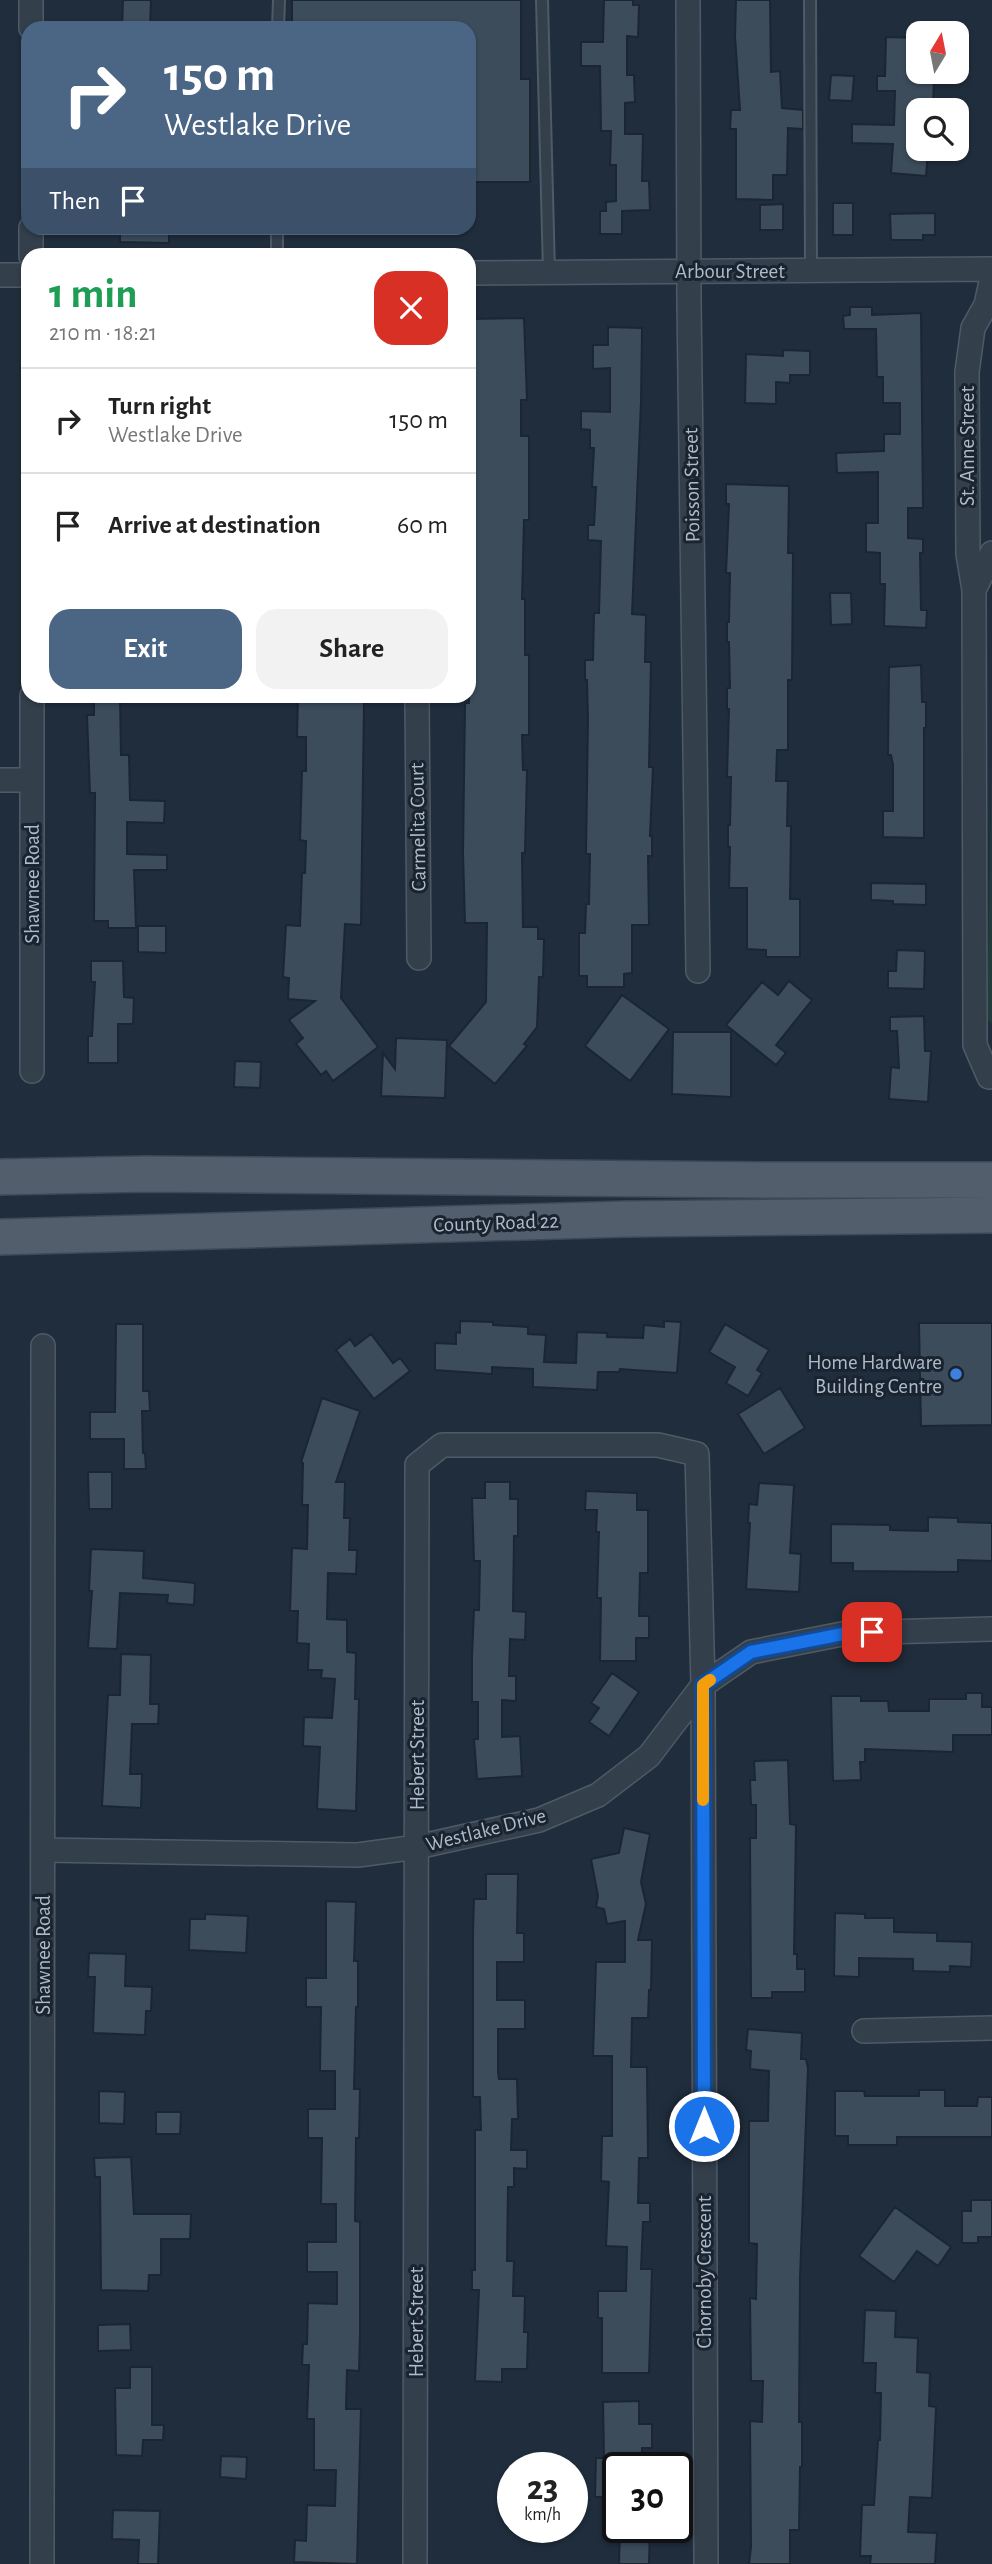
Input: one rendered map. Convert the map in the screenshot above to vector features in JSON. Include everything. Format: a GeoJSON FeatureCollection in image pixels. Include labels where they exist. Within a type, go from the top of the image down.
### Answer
{"type":"FeatureCollection","features":[{"type":"Feature","properties":{"kind":"main road","name":"County Road 22"},"geometry":{"type":"LineString","coordinates":[[0,1177],[145,1174],[992,1180]]}},
{"type":"Feature","properties":{"kind":"main road","name":"County Road 22"},"geometry":{"type":"LineString","coordinates":[[0,1237],[627,1219],[992,1215]]}},
{"type":"Feature","properties":{"kind":"street"},"geometry":{"type":"LineString","coordinates":[[31,0],[31,21]]}},
{"type":"Feature","properties":{"kind":"street","name":"Poisson Street"},"geometry":{"type":"LineString","coordinates":[[688,0],[698,971]]}},
{"type":"Feature","properties":{"kind":"street","name":"Arbour Street"},"geometry":{"type":"LineString","coordinates":[[476,273],[992,269]]}},
{"type":"Feature","properties":{"kind":"street"},"geometry":{"type":"LineString","coordinates":[[0,275],[21,275]]}},
{"type":"Feature","properties":{"kind":"street","name":"St. Anne Street"},"geometry":{"type":"LineString","coordinates":[[983,590],[968,554],[967,372],[973,328],[989,313],[992,277]]}},
{"type":"Feature","properties":{"kind":"street","name":"St. Anne Street"},"geometry":{"type":"LineString","coordinates":[[989,1077],[983,1046],[983,590],[992,552]]}},
{"type":"Feature","properties":{"kind":"street","name":"Shawnee Road"},"geometry":{"type":"LineString","coordinates":[[32,703],[32,1071]]}},
{"type":"Feature","properties":{"kind":"street","name":"Carmelita Court"},"geometry":{"type":"LineString","coordinates":[[417,703],[419,958]]}},
{"type":"Feature","properties":{"kind":"street"},"geometry":{"type":"LineString","coordinates":[[0,780],[32,780]]}},
{"type":"Feature","properties":{"kind":"street","name":"Shawnee Road"},"geometry":{"type":"LineString","coordinates":[[42,2564],[43,1346]]}},
{"type":"Feature","properties":{"kind":"street","name":"Hebert Street"},"geometry":{"type":"LineString","coordinates":[[415,2564],[417,1465],[442,1445],[658,1444],[697,1454],[703,1685]]}},
{"type":"Feature","properties":{"kind":"street","name":"Westlake Drive"},"geometry":{"type":"LineString","coordinates":[[43,1850],[358,1855],[417,1847],[539,1820],[598,1795],[649,1756],[703,1685],[751,1652],[848,1633],[992,1629]]}},
{"type":"Feature","properties":{"kind":"street","name":"Chornoby Crescent"},"geometry":{"type":"LineString","coordinates":[[703,1685],[706,2564]]}},
{"type":"Feature","properties":{"kind":"street"},"geometry":{"type":"LineString","coordinates":[[864,2031],[992,2028]]}},
{"type":"Feature","properties":{"kind":"lane"},"geometry":{"type":"LineString","coordinates":[[278,21],[279,0]]}},
{"type":"Feature","properties":{"kind":"lane"},"geometry":{"type":"LineString","coordinates":[[542,0],[549,272]]}},
{"type":"Feature","properties":{"kind":"lane"},"geometry":{"type":"LineString","coordinates":[[810,0],[811,270]]}},
{"type":"Feature","properties":{"kind":"green space"},"geometry":{"type":"Polygon","coordinates":[[[992,753],[992,1024],[987,1019],[992,753]]]}},
{"type":"Feature","properties":{"kind":"building"},"geometry":{"type":"Polygon","coordinates":[[[123,0],[151,0],[150,21],[122,21],[123,0]]]}},
{"type":"Feature","properties":{"kind":"building"},"geometry":{"type":"Polygon","coordinates":[[[292,0],[521,0],[521,79],[530,79],[530,182],[476,182],[476,21],[292,21],[292,0]]]}},
{"type":"Feature","properties":{"kind":"building"},"geometry":{"type":"Polygon","coordinates":[[[604,0],[633,0],[633,5],[639,5],[638,37],[627,36],[627,75],[634,75],[635,102],[625,103],[625,134],[643,134],[642,181],[649,181],[650,210],[622,211],[622,234],[600,234],[600,211],[606,211],[606,202],[616,201],[616,165],[610,165],[611,131],[601,131],[600,66],[581,66],[581,42],[603,42],[604,0]]]}},
{"type":"Feature","properties":{"kind":"building"},"geometry":{"type":"Polygon","coordinates":[[[736,0],[770,0],[771,72],[780,71],[782,108],[803,110],[803,129],[788,128],[787,175],[773,175],[773,200],[736,199],[736,129],[730,129],[731,110],[740,110],[735,36],[736,0]]]}},
{"type":"Feature","properties":{"kind":"building"},"geometry":{"type":"Polygon","coordinates":[[[886,37],[906,38],[906,84],[934,84],[933,98],[906,98],[906,161],[927,161],[926,176],[891,173],[893,144],[852,143],[852,124],[894,125],[895,91],[877,91],[877,76],[885,76],[886,37]]]}},
{"type":"Feature","properties":{"kind":"building"},"geometry":{"type":"Polygon","coordinates":[[[831,75],[854,76],[852,101],[829,100],[831,75]]]}},
{"type":"Feature","properties":{"kind":"building"},"geometry":{"type":"Polygon","coordinates":[[[833,203],[853,203],[853,235],[833,235],[833,203]]]}},
{"type":"Feature","properties":{"kind":"building"},"geometry":{"type":"Polygon","coordinates":[[[783,204],[783,230],[760,230],[760,205],[783,204]]]}},
{"type":"Feature","properties":{"kind":"building"},"geometry":{"type":"Polygon","coordinates":[[[935,213],[935,235],[923,235],[923,240],[891,240],[890,214],[935,213]]]}},
{"type":"Feature","properties":{"kind":"building"},"geometry":{"type":"Polygon","coordinates":[[[120,235],[169,235],[169,243],[120,242],[120,235]]]}},
{"type":"Feature","properties":{"kind":"building"},"geometry":{"type":"Polygon","coordinates":[[[850,307],[872,307],[872,315],[921,313],[923,508],[908,508],[908,538],[923,539],[923,553],[920,553],[921,610],[927,610],[926,628],[884,626],[885,584],[880,584],[880,553],[866,552],[866,523],[878,523],[878,472],[837,473],[836,453],[884,451],[884,434],[900,434],[900,403],[883,403],[883,377],[877,377],[876,329],[844,329],[843,316],[850,315],[850,307]]]}},
{"type":"Feature","properties":{"kind":"building"},"geometry":{"type":"Polygon","coordinates":[[[524,318],[527,400],[521,400],[521,436],[529,436],[529,520],[524,520],[522,599],[525,599],[525,655],[529,655],[529,735],[522,735],[523,770],[527,770],[525,853],[522,853],[523,927],[538,927],[538,939],[544,939],[537,1027],[524,1044],[527,1046],[495,1084],[449,1046],[486,1002],[487,923],[465,923],[463,853],[465,703],[476,703],[476,319],[524,318]]]}},
{"type":"Feature","properties":{"kind":"building"},"geometry":{"type":"Polygon","coordinates":[[[608,327],[642,328],[632,614],[646,615],[645,662],[651,662],[649,767],[653,767],[650,836],[652,856],[648,856],[649,925],[632,925],[632,973],[624,974],[624,987],[587,987],[587,976],[579,976],[579,933],[585,933],[586,904],[589,904],[590,854],[586,854],[588,718],[585,660],[593,660],[594,613],[599,613],[601,541],[588,540],[588,525],[594,525],[594,448],[590,448],[590,430],[581,429],[581,411],[610,412],[610,368],[593,369],[593,345],[608,345],[608,327]]]}},
{"type":"Feature","properties":{"kind":"building"},"geometry":{"type":"Polygon","coordinates":[[[783,350],[810,351],[810,375],[790,375],[790,383],[776,382],[776,404],[745,403],[746,354],[783,356],[783,350]]]}},
{"type":"Feature","properties":{"kind":"building"},"geometry":{"type":"Polygon","coordinates":[[[726,484],[789,486],[788,553],[793,553],[792,680],[788,680],[788,750],[777,750],[776,781],[788,781],[787,826],[791,826],[790,899],[800,899],[800,957],[766,957],[766,950],[747,949],[747,888],[729,888],[728,825],[731,777],[727,777],[727,688],[730,688],[727,622],[730,573],[726,573],[729,504],[726,504],[726,484]]]}},
{"type":"Feature","properties":{"kind":"building"},"geometry":{"type":"Polygon","coordinates":[[[830,593],[851,593],[852,624],[831,625],[830,593]]]}},
{"type":"Feature","properties":{"kind":"building"},"geometry":{"type":"Polygon","coordinates":[[[921,665],[922,702],[926,702],[924,838],[883,837],[883,811],[893,811],[893,765],[891,755],[888,755],[889,667],[921,665]]]}},
{"type":"Feature","properties":{"kind":"building"},"geometry":{"type":"Polygon","coordinates":[[[94,703],[120,703],[121,755],[129,755],[130,800],[165,801],[164,823],[127,822],[127,854],[167,855],[167,870],[134,870],[136,928],[108,928],[108,921],[94,921],[95,793],[90,793],[87,715],[94,715],[94,703]]]}},
{"type":"Feature","properties":{"kind":"building"},"geometry":{"type":"Polygon","coordinates":[[[298,703],[364,703],[361,925],[345,924],[341,998],[378,1047],[333,1081],[326,1071],[321,1075],[296,1044],[303,1038],[289,1020],[315,1001],[288,999],[289,978],[283,977],[286,925],[300,926],[302,873],[305,873],[306,841],[300,840],[306,737],[297,737],[298,703]]]}},
{"type":"Feature","properties":{"kind":"building"},"geometry":{"type":"Polygon","coordinates":[[[871,883],[926,884],[926,905],[871,900],[871,883]]]}},
{"type":"Feature","properties":{"kind":"building"},"geometry":{"type":"Polygon","coordinates":[[[138,926],[166,926],[166,953],[138,952],[138,926]]]}},
{"type":"Feature","properties":{"kind":"building"},"geometry":{"type":"Polygon","coordinates":[[[897,950],[925,951],[924,989],[888,988],[888,971],[896,971],[897,950]]]}},
{"type":"Feature","properties":{"kind":"building"},"geometry":{"type":"Polygon","coordinates":[[[91,961],[123,961],[124,997],[134,998],[133,1024],[118,1024],[118,1063],[88,1063],[88,1036],[92,1036],[95,982],[91,982],[91,961]]]}},
{"type":"Feature","properties":{"kind":"building"},"geometry":{"type":"Polygon","coordinates":[[[789,981],[812,1000],[776,1045],[786,1053],[776,1065],[726,1025],[762,982],[778,995],[789,981]]]}},
{"type":"Feature","properties":{"kind":"building"},"geometry":{"type":"Polygon","coordinates":[[[622,995],[669,1029],[630,1081],[585,1046],[622,995]]]}},
{"type":"Feature","properties":{"kind":"building"},"geometry":{"type":"Polygon","coordinates":[[[924,1016],[925,1051],[931,1051],[928,1102],[889,1099],[891,1067],[899,1068],[897,1031],[890,1031],[890,1017],[924,1016]]]}},
{"type":"Feature","properties":{"kind":"building"},"geometry":{"type":"Polygon","coordinates":[[[673,1032],[731,1032],[731,1097],[672,1094],[673,1032]]]}},
{"type":"Feature","properties":{"kind":"building"},"geometry":{"type":"Polygon","coordinates":[[[396,1038],[447,1040],[445,1098],[381,1096],[383,1053],[395,1069],[396,1038]]]}},
{"type":"Feature","properties":{"kind":"building"},"geometry":{"type":"Polygon","coordinates":[[[235,1061],[261,1062],[260,1088],[234,1087],[235,1061]]]}},
{"type":"Feature","properties":{"kind":"building"},"geometry":{"type":"Polygon","coordinates":[[[460,1321],[528,1327],[528,1334],[546,1335],[544,1362],[576,1363],[577,1332],[607,1333],[607,1337],[643,1338],[644,1325],[664,1327],[664,1321],[681,1322],[677,1373],[620,1369],[619,1372],[598,1372],[597,1390],[533,1387],[533,1369],[492,1367],[492,1374],[435,1370],[435,1343],[456,1344],[460,1321]]]}},
{"type":"Feature","properties":{"kind":"building","name":"Home Hardware Building Centre"},"geometry":{"type":"Polygon","coordinates":[[[919,1323],[992,1323],[992,1425],[921,1426],[919,1323]]]}},
{"type":"Feature","properties":{"kind":"building"},"geometry":{"type":"Polygon","coordinates":[[[116,1324],[143,1324],[143,1391],[149,1391],[150,1411],[142,1411],[146,1469],[124,1469],[124,1439],[90,1439],[90,1412],[115,1412],[116,1324]]]}},
{"type":"Feature","properties":{"kind":"building"},"geometry":{"type":"Polygon","coordinates":[[[725,1324],[769,1350],[757,1370],[762,1373],[748,1396],[726,1383],[735,1367],[709,1352],[725,1324]]]}},
{"type":"Feature","properties":{"kind":"building"},"geometry":{"type":"Polygon","coordinates":[[[371,1334],[393,1363],[400,1358],[410,1371],[374,1399],[336,1350],[350,1339],[355,1346],[371,1334]]]}},
{"type":"Feature","properties":{"kind":"building"},"geometry":{"type":"Polygon","coordinates":[[[780,1388],[805,1428],[764,1454],[738,1414],[780,1388]]]}},
{"type":"Feature","properties":{"kind":"building"},"geometry":{"type":"Polygon","coordinates":[[[322,1398],[360,1411],[336,1482],[345,1482],[344,1518],[350,1518],[349,1550],[357,1550],[356,1574],[328,1573],[327,1619],[347,1620],[347,1652],[356,1653],[355,1699],[359,1699],[356,1811],[317,1809],[320,1747],[303,1746],[304,1717],[332,1718],[335,1679],[321,1678],[322,1670],[308,1670],[309,1644],[297,1643],[298,1611],[290,1611],[292,1548],[307,1549],[308,1505],[302,1505],[301,1462],[322,1398]]]}},
{"type":"Feature","properties":{"kind":"building"},"geometry":{"type":"Polygon","coordinates":[[[88,1472],[112,1472],[112,1509],[89,1509],[88,1472]]]}},
{"type":"Feature","properties":{"kind":"building"},"geometry":{"type":"Polygon","coordinates":[[[485,1482],[510,1482],[510,1499],[518,1499],[518,1536],[514,1536],[513,1611],[526,1612],[525,1640],[510,1639],[509,1676],[516,1676],[516,1701],[502,1700],[502,1737],[520,1736],[522,1776],[477,1779],[474,1739],[478,1739],[478,1702],[472,1702],[472,1657],[474,1610],[479,1610],[480,1561],[474,1561],[472,1498],[485,1498],[485,1482]]]}},
{"type":"Feature","properties":{"kind":"building"},"geometry":{"type":"Polygon","coordinates":[[[759,1483],[794,1485],[790,1553],[801,1554],[799,1592],[746,1589],[749,1504],[757,1505],[759,1483]]]}},
{"type":"Feature","properties":{"kind":"building"},"geometry":{"type":"Polygon","coordinates":[[[586,1491],[637,1493],[637,1510],[648,1510],[648,1573],[640,1573],[639,1616],[649,1616],[649,1638],[636,1638],[636,1661],[600,1661],[601,1598],[597,1598],[599,1532],[596,1532],[597,1510],[585,1510],[586,1491]]]}},
{"type":"Feature","properties":{"kind":"building"},"geometry":{"type":"Polygon","coordinates":[[[928,1517],[958,1518],[958,1522],[992,1523],[992,1561],[958,1560],[958,1572],[853,1571],[853,1563],[831,1563],[831,1524],[890,1525],[890,1530],[928,1531],[928,1517]]]}},
{"type":"Feature","properties":{"kind":"building"},"geometry":{"type":"Polygon","coordinates":[[[91,1549],[144,1551],[143,1578],[195,1583],[194,1605],[167,1603],[168,1595],[120,1593],[117,1649],[88,1648],[92,1591],[89,1591],[91,1549]]]}},
{"type":"Feature","properties":{"kind":"building"},"geometry":{"type":"Polygon","coordinates":[[[121,1654],[151,1655],[150,1704],[159,1704],[158,1724],[132,1724],[130,1774],[142,1774],[141,1808],[102,1806],[108,1695],[120,1695],[121,1654]]]}},
{"type":"Feature","properties":{"kind":"building"},"geometry":{"type":"Polygon","coordinates":[[[612,1673],[639,1692],[609,1736],[589,1722],[599,1708],[591,1703],[612,1673]]]}},
{"type":"Feature","properties":{"kind":"building"},"geometry":{"type":"Polygon","coordinates":[[[966,1693],[982,1693],[982,1707],[992,1707],[992,1735],[953,1735],[953,1752],[865,1749],[865,1762],[860,1762],[861,1780],[833,1781],[831,1696],[861,1696],[861,1701],[888,1701],[889,1711],[929,1711],[929,1699],[966,1699],[966,1693]]]}},
{"type":"Feature","properties":{"kind":"building"},"geometry":{"type":"Polygon","coordinates":[[[788,1760],[790,1824],[796,1825],[794,1954],[797,1954],[797,1969],[805,1969],[805,1992],[772,1992],[772,1998],[751,1998],[750,1838],[756,1838],[756,1805],[751,1805],[750,1780],[755,1780],[754,1761],[788,1760]]]}},
{"type":"Feature","properties":{"kind":"building"},"geometry":{"type":"Polygon","coordinates":[[[624,1828],[650,1834],[641,1882],[646,1904],[638,1940],[652,1940],[651,1990],[648,2018],[632,2018],[631,2067],[647,2067],[648,2158],[639,2158],[638,2203],[650,2203],[650,2222],[643,2222],[641,2269],[652,2269],[649,2373],[602,2373],[602,2318],[598,2318],[598,2291],[626,2291],[627,2247],[606,2246],[609,2182],[601,2181],[602,2136],[612,2136],[612,2056],[593,2056],[596,1962],[625,1962],[625,1921],[607,1924],[604,1909],[596,1907],[598,1896],[591,1859],[619,1853],[624,1828]]]}},
{"type":"Feature","properties":{"kind":"building"},"geometry":{"type":"Polygon","coordinates":[[[486,1874],[518,1874],[517,1933],[524,1933],[524,1962],[497,1962],[497,2000],[525,2000],[525,2029],[498,2029],[498,2072],[499,2079],[517,2079],[518,2119],[512,2119],[511,2150],[527,2150],[527,2169],[514,2168],[514,2187],[508,2187],[507,2261],[514,2261],[513,2296],[525,2296],[527,2369],[502,2369],[502,2382],[475,2381],[479,2290],[472,2290],[472,2270],[475,2270],[475,2130],[481,2130],[480,2097],[473,2097],[474,1899],[486,1899],[486,1874]]]}},
{"type":"Feature","properties":{"kind":"building"},"geometry":{"type":"Polygon","coordinates":[[[326,1901],[356,1902],[354,1961],[358,1961],[358,2007],[354,2089],[360,2089],[359,2138],[356,2138],[355,2221],[360,2222],[360,2333],[359,2371],[347,2370],[346,2409],[361,2409],[357,2564],[294,2562],[295,2540],[306,2541],[307,2505],[335,2506],[336,2470],[314,2470],[314,2419],[307,2419],[309,2365],[302,2365],[303,2344],[307,2344],[308,2303],[337,2304],[337,2272],[307,2272],[307,2242],[336,2242],[336,2204],[321,2204],[322,2138],[308,2138],[308,2109],[335,2109],[335,2071],[320,2071],[321,2007],[306,2007],[306,1978],[326,1978],[326,1901]]]}},
{"type":"Feature","properties":{"kind":"building"},"geometry":{"type":"Polygon","coordinates":[[[835,1913],[865,1914],[865,1918],[894,1918],[894,1932],[937,1933],[937,1941],[972,1942],[971,1967],[950,1966],[950,1972],[913,1971],[913,1959],[859,1958],[859,1977],[834,1976],[835,1913]]]}},
{"type":"Feature","properties":{"kind":"building"},"geometry":{"type":"Polygon","coordinates":[[[205,1914],[248,1916],[246,1953],[189,1950],[190,1919],[205,1919],[205,1914]]]}},
{"type":"Feature","properties":{"kind":"building"},"geometry":{"type":"Polygon","coordinates":[[[89,1953],[126,1954],[125,1986],[152,1987],[151,2011],[146,2011],[145,2035],[93,2033],[95,1977],[88,1977],[89,1953]]]}},
{"type":"Feature","properties":{"kind":"building"},"geometry":{"type":"Polygon","coordinates":[[[748,2029],[802,2033],[801,2059],[806,2059],[808,2068],[800,2277],[799,2422],[802,2422],[802,2467],[799,2530],[790,2530],[790,2564],[749,2564],[750,2421],[762,2422],[763,2381],[751,2381],[750,2298],[756,2299],[757,2244],[749,2243],[749,2121],[768,2121],[769,2071],[750,2069],[751,2051],[746,2050],[748,2029]]]}},
{"type":"Feature","properties":{"kind":"building"},"geometry":{"type":"Polygon","coordinates":[[[919,2090],[945,2090],[945,2106],[977,2106],[978,2097],[992,2097],[992,2137],[897,2137],[897,2145],[848,2145],[848,2136],[835,2136],[835,2091],[864,2091],[865,2096],[919,2096],[919,2090]]]}},
{"type":"Feature","properties":{"kind":"building"},"geometry":{"type":"Polygon","coordinates":[[[99,2091],[125,2092],[124,2124],[99,2123],[99,2091]]]}},
{"type":"Feature","properties":{"kind":"building"},"geometry":{"type":"Polygon","coordinates":[[[156,2112],[181,2112],[180,2134],[156,2134],[156,2112]]]}},
{"type":"Feature","properties":{"kind":"building"},"geometry":{"type":"Polygon","coordinates":[[[131,2157],[134,2214],[191,2214],[190,2239],[161,2239],[161,2275],[149,2275],[148,2291],[101,2290],[100,2177],[95,2177],[94,2158],[131,2157]]]}},
{"type":"Feature","properties":{"kind":"building"},"geometry":{"type":"Polygon","coordinates":[[[971,2200],[992,2200],[992,2237],[978,2237],[978,2243],[962,2243],[962,2211],[971,2211],[971,2200]]]}},
{"type":"Feature","properties":{"kind":"building"},"geometry":{"type":"Polygon","coordinates":[[[895,2207],[951,2247],[938,2266],[917,2251],[894,2282],[859,2256],[895,2207]]]}},
{"type":"Feature","properties":{"kind":"building"},"geometry":{"type":"Polygon","coordinates":[[[865,2310],[896,2311],[895,2337],[918,2338],[917,2372],[930,2373],[929,2406],[936,2407],[932,2498],[910,2497],[908,2532],[937,2533],[935,2564],[870,2564],[871,2556],[860,2556],[862,2505],[874,2505],[881,2393],[875,2393],[876,2363],[863,2363],[865,2310]]]}},
{"type":"Feature","properties":{"kind":"building"},"geometry":{"type":"Polygon","coordinates":[[[130,2324],[131,2350],[98,2351],[98,2325],[130,2324]]]}},
{"type":"Feature","properties":{"kind":"building"},"geometry":{"type":"Polygon","coordinates":[[[130,2367],[152,2367],[152,2425],[164,2425],[163,2440],[143,2440],[142,2456],[116,2455],[115,2388],[130,2388],[130,2367]]]}},
{"type":"Feature","properties":{"kind":"building"},"geometry":{"type":"Polygon","coordinates":[[[639,2401],[639,2424],[652,2424],[652,2448],[642,2448],[642,2452],[604,2452],[603,2402],[639,2401]]]}},
{"type":"Feature","properties":{"kind":"building"},"geometry":{"type":"Polygon","coordinates":[[[221,2456],[247,2457],[246,2479],[220,2477],[221,2456]]]}},
{"type":"Feature","properties":{"kind":"building"},"geometry":{"type":"Polygon","coordinates":[[[596,2458],[602,2458],[602,2497],[595,2497],[596,2458]]]}},
{"type":"Feature","properties":{"kind":"building"},"geometry":{"type":"Polygon","coordinates":[[[113,2510],[160,2511],[158,2564],[138,2564],[139,2540],[112,2539],[113,2510]]]}},
{"type":"Feature","properties":{"kind":"building"},"geometry":{"type":"Polygon","coordinates":[[[620,2543],[650,2543],[649,2564],[619,2564],[620,2543]]]}},
{"type":"Feature","properties":{"kind":"slow traffic"},"geometry":{"type":"LineString","coordinates":[[703,1800],[703,1685],[710,1680]]}},
{"type":"Feature","properties":{"kind":"place","name":"Home Hardware Building Centre"},"geometry":{"type":"Point","coordinates":[956,1374]}},
{"type":"Feature","properties":{"kind":"route"},"geometry":{"type":"LineString","coordinates":[[704,2126],[703,1685],[751,1652],[848,1633],[872,1632]]}}]}
